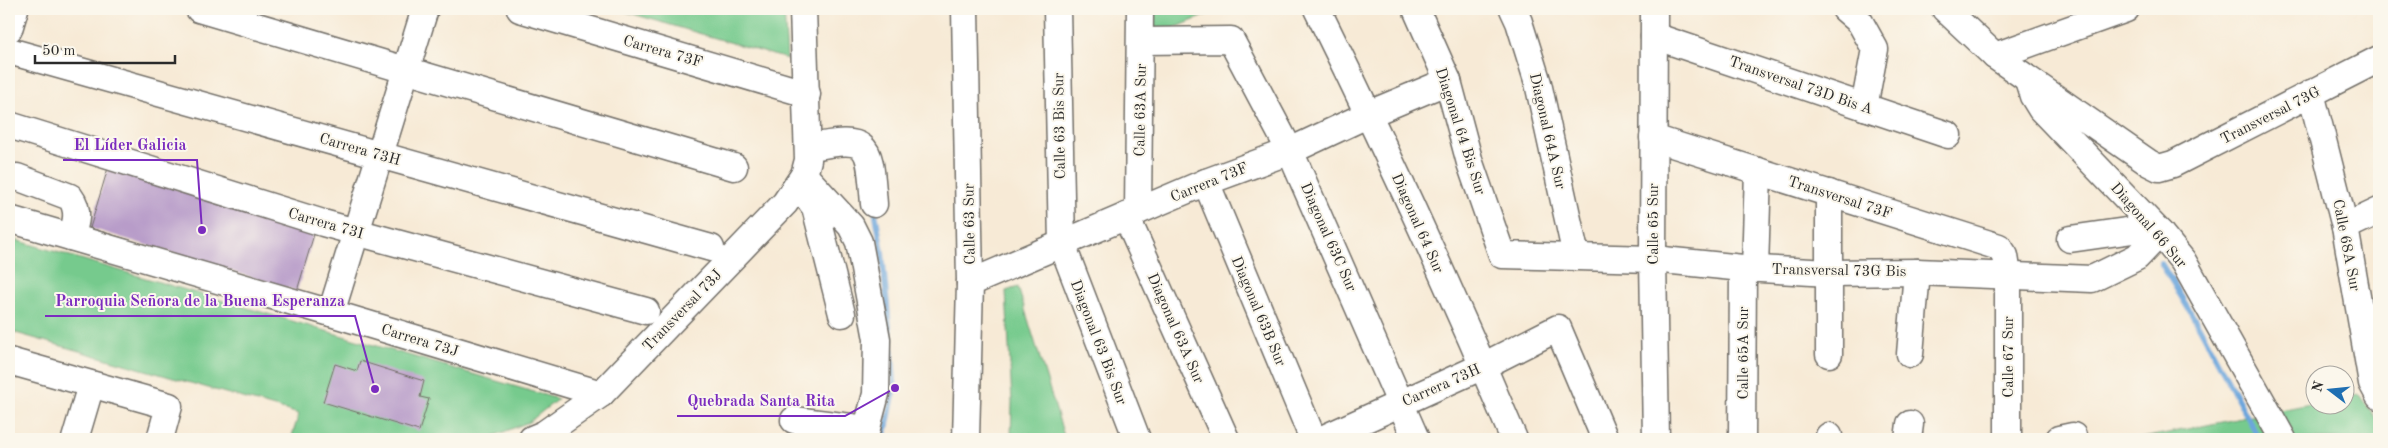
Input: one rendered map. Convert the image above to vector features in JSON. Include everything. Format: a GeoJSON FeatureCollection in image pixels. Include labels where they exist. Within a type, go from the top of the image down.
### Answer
{"type":"FeatureCollection","features":[{"type":"Feature","properties":{"kind":"street"},"geometry":{"type":"LineString","coordinates":[[9,29],[15,9]]}},
{"type":"Feature","properties":{"kind":"street"},"geometry":{"type":"LineString","coordinates":[[199,9],[734,167]]}},
{"type":"Feature","properties":{"kind":"street"},"geometry":{"type":"LineString","coordinates":[[331,313],[425,9]]}},
{"type":"Feature","properties":{"kind":"street","name":"Carrera 73F"},"geometry":{"type":"LineString","coordinates":[[520,9],[807,94]]}},
{"type":"Feature","properties":{"kind":"street"},"geometry":{"type":"LineString","coordinates":[[803,9],[807,94],[805,167],[842,314]]}},
{"type":"Feature","properties":{"kind":"street","name":"Calle 63 Sur"},"geometry":{"type":"LineString","coordinates":[[965,9],[970,283],[966,439]]}},
{"type":"Feature","properties":{"kind":"street","name":"Calle 63 Bis Sur"},"geometry":{"type":"LineString","coordinates":[[1057,9],[1062,244]]}},
{"type":"Feature","properties":{"kind":"street","name":"Calle 63A Sur"},"geometry":{"type":"LineString","coordinates":[[1132,214],[1142,41],[1140,9]]}},
{"type":"Feature","properties":{"kind":"street","name":"Diagonal 64 Sur"},"geometry":{"type":"LineString","coordinates":[[1317,9],[1369,114],[1514,439]]}},
{"type":"Feature","properties":{"kind":"street","name":"Diagonal 64 Bis Sur"},"geometry":{"type":"LineString","coordinates":[[1416,9],[1448,81],[1470,163],[1502,255]]}},
{"type":"Feature","properties":{"kind":"street","name":"Diagonal 64A Sur"},"geometry":{"type":"LineString","coordinates":[[1513,9],[1519,22],[1538,83],[1576,256]]}},
{"type":"Feature","properties":{"kind":"street","name":"Calle 65 Sur"},"geometry":{"type":"LineString","coordinates":[[1654,9],[1653,259],[1656,439]]}},
{"type":"Feature","properties":{"kind":"street"},"geometry":{"type":"LineString","coordinates":[[1845,9],[1860,22],[1875,49],[1864,107]]}},
{"type":"Feature","properties":{"kind":"street"},"geometry":{"type":"LineString","coordinates":[[1946,9],[1995,56],[2027,77]]}},
{"type":"Feature","properties":{"kind":"street"},"geometry":{"type":"LineString","coordinates":[[1995,56],[2126,9]]}},
{"type":"Feature","properties":{"kind":"street","name":"Transversal 73D Bis A"},"geometry":{"type":"LineString","coordinates":[[1654,36],[1948,135]]}},
{"type":"Feature","properties":{"kind":"street","name":"Diagonal 63C Sur"},"geometry":{"type":"LineString","coordinates":[[1142,41],[1231,40],[1290,151],[1416,439]]}},
{"type":"Feature","properties":{"kind":"street","name":"Carrera 73H"},"geometry":{"type":"LineString","coordinates":[[9,51],[710,248]]}},
{"type":"Feature","properties":{"kind":"street","name":"Transversal 73G"},"geometry":{"type":"LineString","coordinates":[[2027,77],[2149,164],[2159,168],[2173,164],[2379,59]]}},
{"type":"Feature","properties":{"kind":"street","name":"Diagonal 66 Sur"},"geometry":{"type":"LineString","coordinates":[[2027,77],[2033,96],[2041,109],[2154,227],[2183,261],[2283,439]]}},
{"type":"Feature","properties":{"kind":"street","name":"Carrera 73F"},"geometry":{"type":"LineString","coordinates":[[970,283],[1206,182],[1290,151],[1369,114],[1448,81]]}},
{"type":"Feature","properties":{"kind":"street","name":"Calle 68A Sur"},"geometry":{"type":"LineString","coordinates":[[2312,93],[2345,227],[2372,383],[2379,396]]}},
{"type":"Feature","properties":{"kind":"street","name":"Carrera 73I"},"geometry":{"type":"LineString","coordinates":[[9,125],[355,231],[646,311]]}},
{"type":"Feature","properties":{"kind":"street","name":"Transversal 73F"},"geometry":{"type":"LineString","coordinates":[[1653,138],[1999,247],[2005,256],[2008,275]]}},
{"type":"Feature","properties":{"kind":"street"},"geometry":{"type":"LineString","coordinates":[[805,167],[844,142],[858,144],[866,149],[871,160],[874,204]]}},
{"type":"Feature","properties":{"kind":"street"},"geometry":{"type":"LineString","coordinates":[[794,420],[865,434],[876,394],[877,339],[859,242],[851,226],[805,167]]}},
{"type":"Feature","properties":{"kind":"street","name":"Transversal 73J"},"geometry":{"type":"LineString","coordinates":[[541,438],[601,394],[785,203],[805,167]]}},
{"type":"Feature","properties":{"kind":"street","name":"Calle 65A Sur"},"geometry":{"type":"LineString","coordinates":[[1742,439],[1749,268],[1758,171]]}},
{"type":"Feature","properties":{"kind":"street"},"geometry":{"type":"LineString","coordinates":[[17,177],[70,197],[75,204],[77,221],[71,237]]}},
{"type":"Feature","properties":{"kind":"street","name":"Diagonal 63B Sur"},"geometry":{"type":"LineString","coordinates":[[1206,182],[1313,439]]}},
{"type":"Feature","properties":{"kind":"street"},"geometry":{"type":"LineString","coordinates":[[1829,194],[1829,354]]}},
{"type":"Feature","properties":{"kind":"street"},"geometry":{"type":"LineString","coordinates":[[2345,227],[2379,211]]}},
{"type":"Feature","properties":{"kind":"street","name":"Diagonal 63A Sur"},"geometry":{"type":"LineString","coordinates":[[1132,214],[1226,439]]}},
{"type":"Feature","properties":{"kind":"street","name":"Carrera 73J"},"geometry":{"type":"LineString","coordinates":[[9,219],[601,394]]}},
{"type":"Feature","properties":{"kind":"street"},"geometry":{"type":"LineString","coordinates":[[2070,239],[2154,227]]}},
{"type":"Feature","properties":{"kind":"street","name":"Transversal 73G Bis"},"geometry":{"type":"LineString","coordinates":[[1502,255],[1653,259],[1829,273],[1917,272],[2092,280],[2138,257],[2154,227]]}},
{"type":"Feature","properties":{"kind":"street","name":"Diagonal 63 Bis Sur"},"geometry":{"type":"LineString","coordinates":[[1062,244],[1137,439]]}},
{"type":"Feature","properties":{"kind":"street"},"geometry":{"type":"LineString","coordinates":[[1910,354],[1917,272]]}},
{"type":"Feature","properties":{"kind":"street","name":"Calle 67 Sur"},"geometry":{"type":"LineString","coordinates":[[2008,275],[2008,439]]}},
{"type":"Feature","properties":{"kind":"street","name":"Carrera 73H"},"geometry":{"type":"LineString","coordinates":[[1322,439],[1483,366],[1558,328],[1605,439]]}},
{"type":"Feature","properties":{"kind":"street"},"geometry":{"type":"LineString","coordinates":[[9,361],[169,406],[160,439]]}},
{"type":"Feature","properties":{"kind":"street"},"geometry":{"type":"LineString","coordinates":[[76,439],[91,385]]}},
{"type":"Feature","properties":{"kind":"green space"},"geometry":{"type":"Polygon","coordinates":[[[616,9],[784,9],[787,59],[616,9]]]}},
{"type":"Feature","properties":{"kind":"green space"},"geometry":{"type":"Polygon","coordinates":[[[1151,9],[1221,9],[1150,38],[1151,9]]]}},
{"type":"Feature","properties":{"kind":"green space"},"geometry":{"type":"Polygon","coordinates":[[[9,238],[558,399],[529,422],[486,439],[291,439],[299,414],[9,331],[9,238]]]}},
{"type":"Feature","properties":{"kind":"green space"},"geometry":{"type":"Polygon","coordinates":[[[1018,287],[1065,439],[1011,439],[1012,402],[1006,291],[1018,287]]]}},
{"type":"Feature","properties":{"kind":"green space"},"geometry":{"type":"Polygon","coordinates":[[[2356,395],[2359,395],[2379,423],[2379,439],[2138,439],[2306,405],[2306,416],[2356,416],[2356,395]]]}},
{"type":"Feature","properties":{"kind":"building"},"geometry":{"type":"Polygon","coordinates":[[[108,168],[315,231],[297,291],[90,228],[108,168]]]}},
{"type":"Feature","properties":{"kind":"building"},"geometry":{"type":"Polygon","coordinates":[[[360,361],[424,381],[420,397],[429,399],[419,431],[323,402],[335,364],[357,371],[360,361]]]}},
{"type":"Feature","properties":{"kind":"waterway"},"geometry":{"type":"LineString","coordinates":[[875,211],[882,250],[895,388],[884,439]]}},
{"type":"Feature","properties":{"kind":"waterway"},"geometry":{"type":"LineString","coordinates":[[2161,263],[2200,328],[2259,439]]}},
{"type":"Feature","properties":{"kind":"place","name":"El Líder Galicia"},"geometry":{"type":"Point","coordinates":[202,230]}},
{"type":"Feature","properties":{"kind":"place","name":"Quebrada Santa Rita"},"geometry":{"type":"Point","coordinates":[895,388]}},
{"type":"Feature","properties":{"kind":"place","name":"Parroquia Señora de la Buena Esperanza"},"geometry":{"type":"Point","coordinates":[375,389]}}]}
